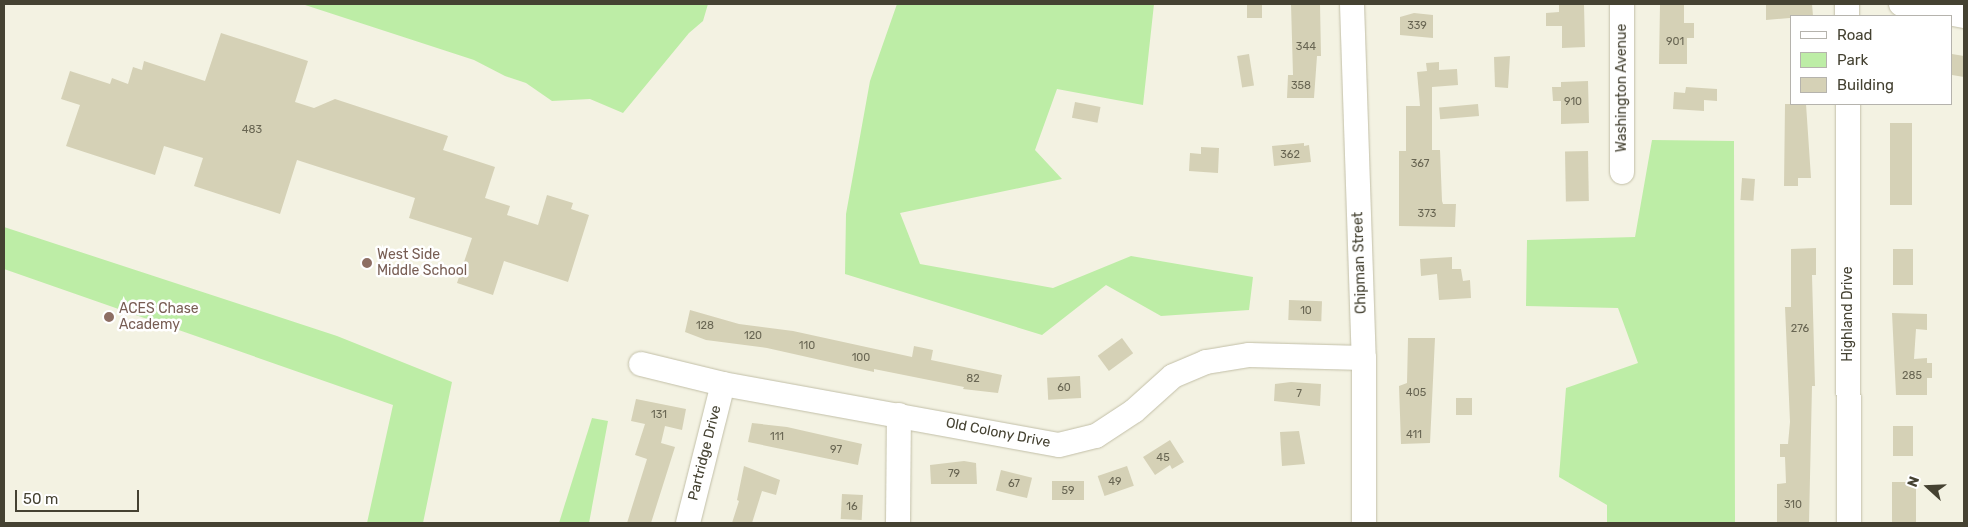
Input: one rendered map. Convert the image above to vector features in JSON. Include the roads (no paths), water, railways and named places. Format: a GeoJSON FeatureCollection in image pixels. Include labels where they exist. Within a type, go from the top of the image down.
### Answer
{"type":"FeatureCollection","features":[{"type":"Feature","properties":{"kind":"street","name":"Chipman Street"},"geometry":{"type":"LineString","coordinates":[[1352,4],[1364,358],[1364,523]]}},
{"type":"Feature","properties":{"kind":"street","name":"Washington Avenue"},"geometry":{"type":"LineString","coordinates":[[1622,4],[1622,172]]}},
{"type":"Feature","properties":{"kind":"street"},"geometry":{"type":"LineString","coordinates":[[1901,4],[1964,16]]}},
{"type":"Feature","properties":{"kind":"street","name":"Highland Drive"},"geometry":{"type":"LineString","coordinates":[[1848,105],[1849,523]]}},
{"type":"Feature","properties":{"kind":"street","name":"Old Colony Drive"},"geometry":{"type":"LineString","coordinates":[[641,364],[723,384],[1059,445],[1096,436],[1134,411],[1172,376],[1206,362],[1249,355],[1364,358]]}},
{"type":"Feature","properties":{"kind":"street","name":"Partridge Drive"},"geometry":{"type":"LineString","coordinates":[[688,523],[723,384]]}},
{"type":"Feature","properties":{"kind":"street"},"geometry":{"type":"LineString","coordinates":[[898,523],[899,415]]}},
{"type":"Feature","properties":{"kind":"place","name":"West Side Middle School"},"geometry":{"type":"Point","coordinates":[367,263]}},
{"type":"Feature","properties":{"kind":"place","name":"ACES Chase Academy"},"geometry":{"type":"Point","coordinates":[109,317]}}]}
